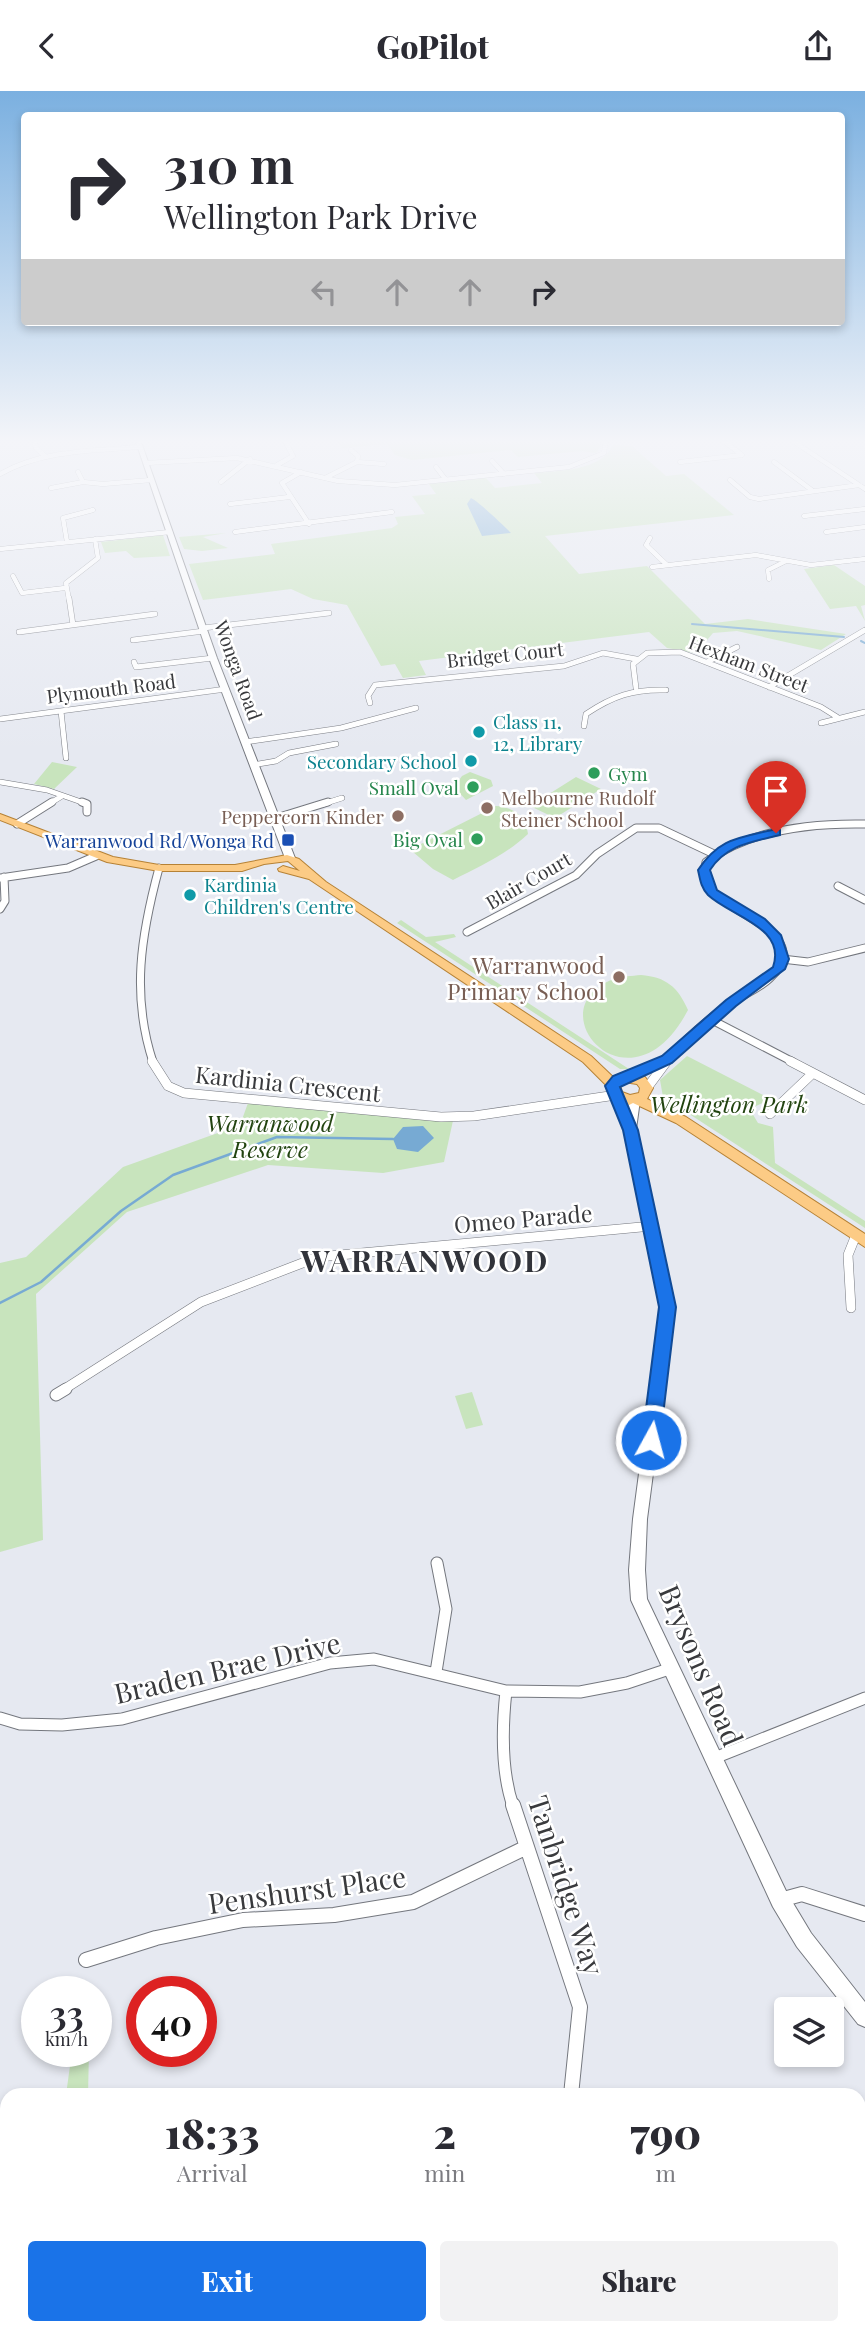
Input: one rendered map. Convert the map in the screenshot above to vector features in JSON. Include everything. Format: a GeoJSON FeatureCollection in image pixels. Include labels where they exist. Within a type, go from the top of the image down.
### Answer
{"type":"FeatureCollection","features":[{"type":"Feature","properties":{"kind":"main road","name":"Wonga Road"},"geometry":{"type":"LineString","coordinates":[[174,544],[279,835],[282,863]]}},
{"type":"Feature","properties":{"kind":"main road"},"geometry":{"type":"LineString","coordinates":[[0,817],[96,856],[159,867],[235,867],[282,863],[315,879],[587,1059],[641,1080],[641,1094]]}},
{"type":"Feature","properties":{"kind":"main road"},"geometry":{"type":"LineString","coordinates":[[587,1059],[615,1091],[641,1094],[860,1238]]}},
{"type":"Feature","properties":{"kind":"main road"},"geometry":{"type":"LineString","coordinates":[[615,1091],[629,1077]]}},
{"type":"Feature","properties":{"kind":"main road","name":"Brysons Road"},"geometry":{"type":"LineString","coordinates":[[615,1091],[631,1130],[668,1307],[640,1519],[637,1588],[643,1611],[780,1900],[804,1940],[865,2017]]}},
{"type":"Feature","properties":{"kind":"main road","name":"Brysons Road"},"geometry":{"type":"LineString","coordinates":[[631,1130],[641,1094]]}},
{"type":"Feature","properties":{"kind":"street"},"geometry":{"type":"LineString","coordinates":[[0,549],[51,544]]}},
{"type":"Feature","properties":{"kind":"street"},"geometry":{"type":"LineString","coordinates":[[73,625],[65,588],[70,577],[98,558],[96,544]]}},
{"type":"Feature","properties":{"kind":"street"},"geometry":{"type":"LineString","coordinates":[[647,544],[667,565]]}},
{"type":"Feature","properties":{"kind":"street"},"geometry":{"type":"LineString","coordinates":[[652,567],[756,555],[811,565],[865,559]]}},
{"type":"Feature","properties":{"kind":"street"},"geometry":{"type":"LineString","coordinates":[[769,579],[768,570],[786,561]]}},
{"type":"Feature","properties":{"kind":"street"},"geometry":{"type":"LineString","coordinates":[[13,576],[22,593],[65,588]]}},
{"type":"Feature","properties":{"kind":"street"},"geometry":{"type":"LineString","coordinates":[[133,640],[329,613]]}},
{"type":"Feature","properties":{"kind":"street"},"geometry":{"type":"LineString","coordinates":[[19,632],[155,614]]}},
{"type":"Feature","properties":{"kind":"street"},"geometry":{"type":"LineString","coordinates":[[769,687],[865,630]]}},
{"type":"Feature","properties":{"kind":"street"},"geometry":{"type":"LineString","coordinates":[[707,662],[737,647]]}},
{"type":"Feature","properties":{"kind":"street","name":"Hexham Street"},"geometry":{"type":"LineString","coordinates":[[636,659],[650,653],[670,651],[707,662],[836,717]]}},
{"type":"Feature","properties":{"kind":"street","name":"Bridget Court"},"geometry":{"type":"LineString","coordinates":[[370,703],[368,696],[375,685],[564,666],[603,653],[636,659]]}},
{"type":"Feature","properties":{"kind":"street"},"geometry":{"type":"LineString","coordinates":[[134,662],[136,667],[213,658]]}},
{"type":"Feature","properties":{"kind":"street"},"geometry":{"type":"LineString","coordinates":[[636,659],[633,664],[636,688]]}},
{"type":"Feature","properties":{"kind":"street"},"geometry":{"type":"LineString","coordinates":[[584,726],[586,714],[611,695],[636,688],[666,690]]}},
{"type":"Feature","properties":{"kind":"street","name":"Plymouth Road"},"geometry":{"type":"LineString","coordinates":[[0,719],[226,689]]}},
{"type":"Feature","properties":{"kind":"street"},"geometry":{"type":"LineString","coordinates":[[245,742],[341,728],[416,708]]}},
{"type":"Feature","properties":{"kind":"street"},"geometry":{"type":"LineString","coordinates":[[61,711],[66,758]]}},
{"type":"Feature","properties":{"kind":"street"},"geometry":{"type":"LineString","coordinates":[[821,723],[836,717],[865,712]]}},
{"type":"Feature","properties":{"kind":"street"},"geometry":{"type":"LineString","coordinates":[[253,765],[276,761],[289,753],[336,744]]}},
{"type":"Feature","properties":{"kind":"street"},"geometry":{"type":"LineString","coordinates":[[0,782],[34,787],[86,804],[87,813]]}},
{"type":"Feature","properties":{"kind":"street"},"geometry":{"type":"LineString","coordinates":[[17,824],[62,796]]}},
{"type":"Feature","properties":{"kind":"street"},"geometry":{"type":"LineString","coordinates":[[273,819],[342,798]]}},
{"type":"Feature","properties":{"kind":"street"},"geometry":{"type":"LineString","coordinates":[[641,1094],[667,1060],[747,990],[771,978],[782,959],[781,948],[769,929],[724,901],[707,884],[704,870],[715,854],[731,844],[760,835],[865,824]]}},
{"type":"Feature","properties":{"kind":"street","name":"Blair Court"},"geometry":{"type":"LineString","coordinates":[[467,932],[576,875],[597,854],[636,828],[659,828],[715,854]]}},
{"type":"Feature","properties":{"kind":"street"},"geometry":{"type":"LineString","coordinates":[[0,909],[5,901],[2,878],[68,868],[96,856]]}},
{"type":"Feature","properties":{"kind":"street","name":"Kardinia Crescent"},"geometry":{"type":"LineString","coordinates":[[159,867],[139,965],[147,1045],[157,1072],[168,1086],[182,1092],[215,1096],[441,1117],[474,1116],[615,1091]]}},
{"type":"Feature","properties":{"kind":"street"},"geometry":{"type":"LineString","coordinates":[[838,886],[865,900]]}},
{"type":"Feature","properties":{"kind":"street"},"geometry":{"type":"LineString","coordinates":[[782,959],[808,963],[865,948]]}},
{"type":"Feature","properties":{"kind":"street"},"geometry":{"type":"LineString","coordinates":[[712,1020],[865,1100]]}},
{"type":"Feature","properties":{"kind":"street"},"geometry":{"type":"LineString","coordinates":[[629,1077],[667,1060]]}},
{"type":"Feature","properties":{"kind":"street"},"geometry":{"type":"LineString","coordinates":[[770,1114],[813,1073]]}},
{"type":"Feature","properties":{"kind":"street","name":"Omeo Parade"},"geometry":{"type":"LineString","coordinates":[[55,1395],[201,1302],[318,1257],[652,1226]]}},
{"type":"Feature","properties":{"kind":"street"},"geometry":{"type":"LineString","coordinates":[[851,1308],[848,1255],[860,1238]]}},
{"type":"Feature","properties":{"kind":"street"},"geometry":{"type":"LineString","coordinates":[[436,1672],[446,1609],[437,1563]]}},
{"type":"Feature","properties":{"kind":"street","name":"Braden Brae Drive"},"geometry":{"type":"LineString","coordinates":[[0,1718],[20,1724],[62,1725],[122,1719],[330,1663],[374,1659],[506,1691],[580,1692],[627,1683],[669,1669]]}},
{"type":"Feature","properties":{"kind":"street","name":"Tanbridge Way"},"geometry":{"type":"LineString","coordinates":[[506,1691],[503,1722],[508,1791],[580,2007],[572,2088]]}},
{"type":"Feature","properties":{"kind":"street"},"geometry":{"type":"LineString","coordinates":[[712,1759],[865,1698]]}},
{"type":"Feature","properties":{"kind":"street","name":"Penshurst Place"},"geometry":{"type":"LineString","coordinates":[[86,1960],[156,1938],[243,1920],[334,1915],[413,1902],[527,1847]]}},
{"type":"Feature","properties":{"kind":"street"},"geometry":{"type":"LineString","coordinates":[[780,1900],[802,1894],[865,1914]]}},
{"type":"Feature","properties":{"kind":"green space"},"geometry":{"type":"Polygon","coordinates":[[[102,544],[166,544],[170,556],[134,558],[126,551],[105,553],[102,544]]]}},
{"type":"Feature","properties":{"kind":"green space"},"geometry":{"type":"Polygon","coordinates":[[[182,544],[218,544],[228,548],[202,551],[184,549],[182,544]]]}},
{"type":"Feature","properties":{"kind":"green space"},"geometry":{"type":"Polygon","coordinates":[[[271,544],[552,544],[579,574],[647,566],[705,624],[748,619],[846,634],[821,650],[737,631],[713,633],[696,653],[667,648],[649,632],[419,661],[426,675],[403,678],[395,664],[381,666],[347,605],[313,599],[291,589],[203,600],[189,564],[275,554],[271,544]]]}},
{"type":"Feature","properties":{"kind":"green space"},"geometry":{"type":"Polygon","coordinates":[[[834,565],[865,586],[865,605],[861,606],[865,621],[856,606],[830,609],[804,569],[834,565]]]}},
{"type":"Feature","properties":{"kind":"green space"},"geometry":{"type":"Polygon","coordinates":[[[52,762],[77,767],[54,789],[34,784],[52,762]]]}},
{"type":"Feature","properties":{"kind":"green space","name":"Small Oval"},"geometry":{"type":"Polygon","coordinates":[[[470,772],[491,780],[493,786],[466,800],[454,787],[462,776],[470,772]]]}},
{"type":"Feature","properties":{"kind":"green space"},"geometry":{"type":"Polygon","coordinates":[[[576,777],[601,789],[555,818],[530,806],[576,777]]]}},
{"type":"Feature","properties":{"kind":"green space","name":"Big Oval"},"geometry":{"type":"Polygon","coordinates":[[[496,806],[508,808],[518,814],[525,822],[528,834],[492,860],[453,880],[433,869],[413,852],[417,846],[496,806]]]}},
{"type":"Feature","properties":{"kind":"green space"},"geometry":{"type":"Polygon","coordinates":[[[401,920],[426,937],[454,934],[456,937],[435,942],[629,1069],[620,1069],[397,923],[401,920]]]}},
{"type":"Feature","properties":{"kind":"green space"},"geometry":{"type":"Polygon","coordinates":[[[641,975],[657,978],[670,985],[680,995],[688,1010],[665,1042],[641,1056],[618,1057],[599,1047],[587,1031],[583,1012],[592,993],[614,979],[641,975]]]}},
{"type":"Feature","properties":{"kind":"green space","name":"Wellington Park"},"geometry":{"type":"Polygon","coordinates":[[[687,1056],[771,1099],[754,1107],[752,1113],[758,1123],[773,1127],[775,1163],[865,1221],[865,1228],[663,1097],[660,1080],[687,1056]]]}},
{"type":"Feature","properties":{"kind":"green space","name":"Warranwood Reserve"},"geometry":{"type":"Polygon","coordinates":[[[248,1103],[454,1116],[444,1162],[383,1173],[268,1165],[127,1212],[36,1294],[43,1540],[0,1552],[0,1263],[26,1257],[123,1167],[240,1125],[248,1103]]]}},
{"type":"Feature","properties":{"kind":"green space"},"geometry":{"type":"Polygon","coordinates":[[[472,1392],[483,1425],[466,1429],[455,1396],[472,1392]]]}},
{"type":"Feature","properties":{"kind":"green space"},"geometry":{"type":"Polygon","coordinates":[[[70,2067],[89,2067],[88,2088],[67,2088],[70,2067]]]}},
{"type":"Feature","properties":{"kind":"water"},"geometry":{"type":"Polygon","coordinates":[[[423,1126],[434,1138],[418,1152],[397,1149],[393,1139],[403,1127],[423,1126]]]}},
{"type":"Feature","properties":{"kind":"waterway"},"geometry":{"type":"LineString","coordinates":[[692,624],[844,637]]}},
{"type":"Feature","properties":{"kind":"waterway"},"geometry":{"type":"LineString","coordinates":[[861,641],[865,643]]}},
{"type":"Feature","properties":{"kind":"waterway"},"geometry":{"type":"LineString","coordinates":[[0,1303],[41,1282],[121,1211],[173,1175],[277,1137],[393,1139]]}},
{"type":"Feature","properties":{"kind":"place","name":"Class 11, 12, Library"},"geometry":{"type":"Point","coordinates":[479,732]}},
{"type":"Feature","properties":{"kind":"place","name":"Secondary School"},"geometry":{"type":"Point","coordinates":[471,761]}},
{"type":"Feature","properties":{"kind":"place","name":"Gym"},"geometry":{"type":"Point","coordinates":[594,773]}},
{"type":"Feature","properties":{"kind":"place","name":"Small Oval"},"geometry":{"type":"Point","coordinates":[473,787]}},
{"type":"Feature","properties":{"kind":"place","name":"Melbourne Rudolf Steiner School"},"geometry":{"type":"Point","coordinates":[487,808]}},
{"type":"Feature","properties":{"kind":"place","name":"Peppercorn Kinder"},"geometry":{"type":"Point","coordinates":[398,816]}},
{"type":"Feature","properties":{"kind":"place","name":"Big Oval"},"geometry":{"type":"Point","coordinates":[477,839]}},
{"type":"Feature","properties":{"kind":"place","name":"Warranwood Rd/Wonga Rd"},"geometry":{"type":"Point","coordinates":[288,840]}},
{"type":"Feature","properties":{"kind":"place","name":"Kardinia Children's Centre"},"geometry":{"type":"Point","coordinates":[190,895]}},
{"type":"Feature","properties":{"kind":"place","name":"Warranwood Primary School"},"geometry":{"type":"Point","coordinates":[619,977]}},
{"type":"Feature","properties":{"kind":"district","name":"WARRANWOOD"},"geometry":{"type":"Point","coordinates":[425,1260]}},
{"type":"Feature","properties":{"kind":"route"},"geometry":{"type":"LineString","coordinates":[[651,1440],[668,1307],[631,1130],[612,1086],[618,1079],[631,1077],[667,1060],[731,1003],[747,990],[771,978],[779,969],[781,948],[776,937],[760,922],[713,893],[704,876],[706,862],[731,844],[776,833]]}}]}
